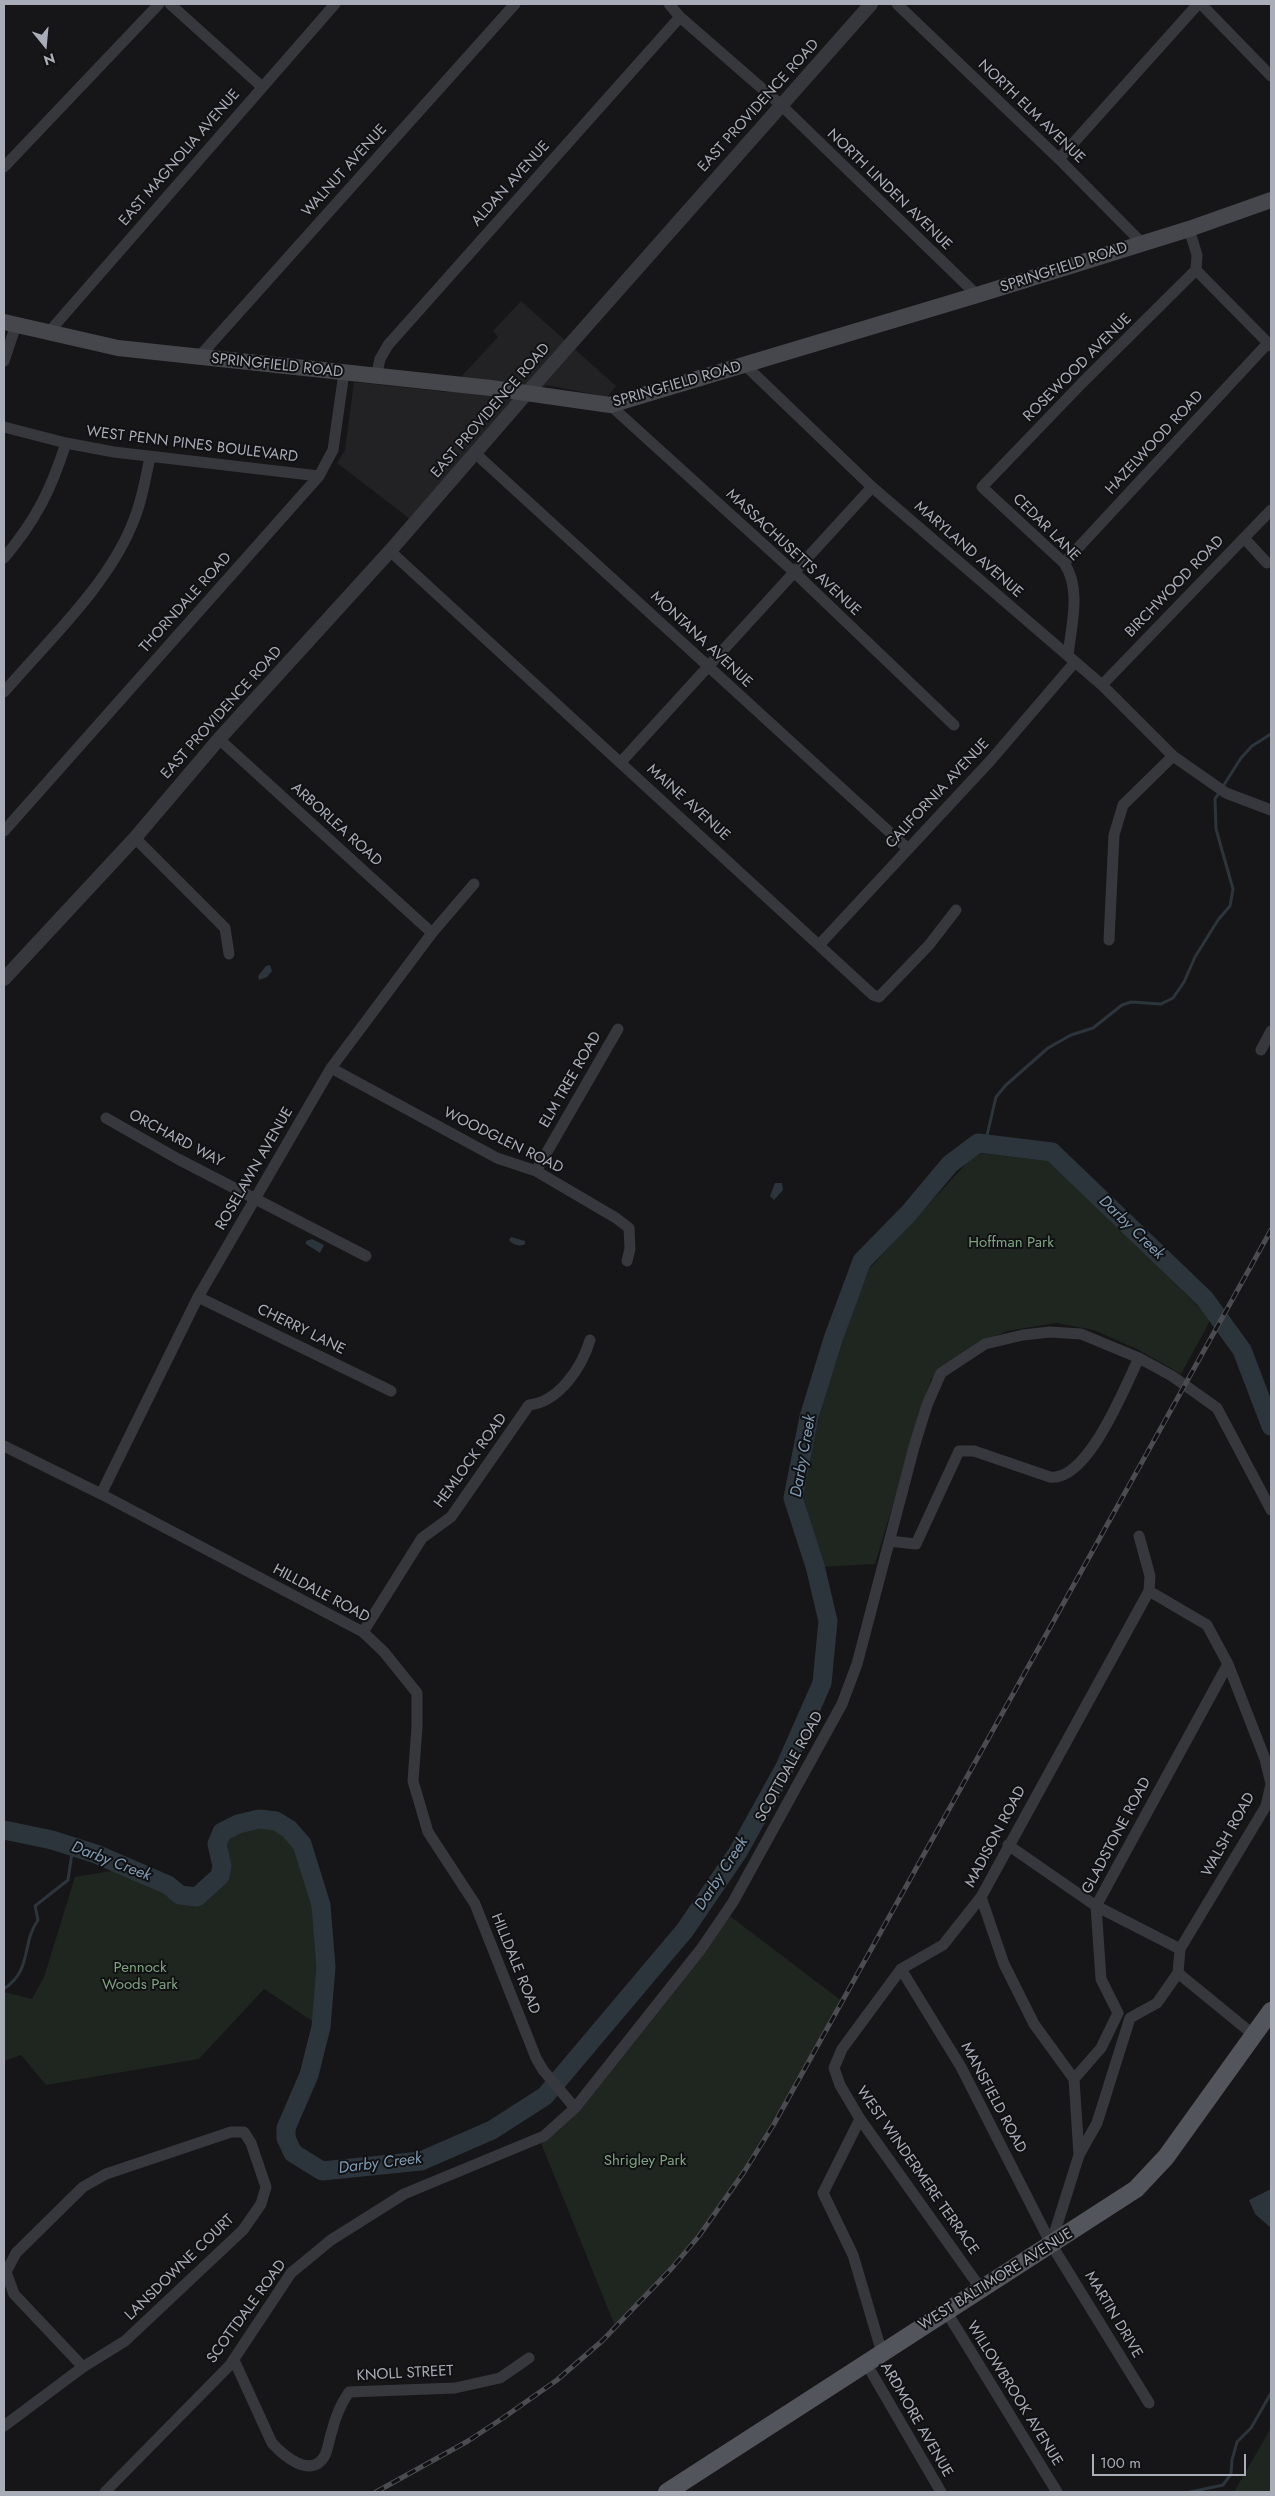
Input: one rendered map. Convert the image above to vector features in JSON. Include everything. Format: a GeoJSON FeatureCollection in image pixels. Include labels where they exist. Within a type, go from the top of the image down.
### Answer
{"type":"FeatureCollection","features":[{"type":"Feature","properties":{"kind":"main road","name":"SPRINGFIELD ROAD"},"geometry":{"type":"LineString","coordinates":[[10,323],[110,347],[527,393],[610,405],[977,295],[1271,200]]}},
{"type":"Feature","properties":{"kind":"main road","name":"WEST BALTIMORE AVENUE"},"geometry":{"type":"LineString","coordinates":[[668,2492],[946,2311],[1122,2200],[1152,2174],[1255,2036],[1271,2011]]}},
{"type":"Feature","properties":{"kind":"street"},"geometry":{"type":"LineString","coordinates":[[4,167],[159,4]]}},
{"type":"Feature","properties":{"kind":"street"},"geometry":{"type":"LineString","coordinates":[[170,4],[261,86]]}},
{"type":"Feature","properties":{"kind":"street","name":"EAST MAGNOLIA AVENUE"},"geometry":{"type":"LineString","coordinates":[[49,332],[261,86],[335,4]]}},
{"type":"Feature","properties":{"kind":"street","name":"WALNUT AVENUE"},"geometry":{"type":"LineString","coordinates":[[198,358],[515,4]]}},
{"type":"Feature","properties":{"kind":"street","name":"NORTH LINDEN AVENUE"},"geometry":{"type":"LineString","coordinates":[[671,4],[680,17],[781,105],[977,295]]}},
{"type":"Feature","properties":{"kind":"street","name":"EAST PROVIDENCE ROAD"},"geometry":{"type":"LineString","coordinates":[[4,979],[134,838],[219,739],[390,551],[527,393],[872,4]]}},
{"type":"Feature","properties":{"kind":"street","name":"NORTH ELM AVENUE"},"geometry":{"type":"LineString","coordinates":[[897,4],[1059,159],[1142,243]]}},
{"type":"Feature","properties":{"kind":"street"},"geometry":{"type":"LineString","coordinates":[[1059,159],[1200,4],[1271,76]]}},
{"type":"Feature","properties":{"kind":"street","name":"ALDAN AVENUE"},"geometry":{"type":"LineString","coordinates":[[376,376],[380,359],[388,345],[680,17]]}},
{"type":"Feature","properties":{"kind":"street"},"geometry":{"type":"LineString","coordinates":[[1189,228],[1198,255],[1196,270],[1270,344]]}},
{"type":"Feature","properties":{"kind":"street","name":"ROSEWOOD AVENUE"},"geometry":{"type":"LineString","coordinates":[[982,487],[1196,270]]}},
{"type":"Feature","properties":{"kind":"street"},"geometry":{"type":"LineString","coordinates":[[4,362],[10,323]]}},
{"type":"Feature","properties":{"kind":"street","name":"HAZELWOOD ROAD"},"geometry":{"type":"LineString","coordinates":[[1064,563],[1270,344]]}},
{"type":"Feature","properties":{"kind":"street","name":"MARYLAND AVENUE"},"geometry":{"type":"LineString","coordinates":[[745,365],[872,486],[1102,685],[1173,756],[1226,793],[1271,810]]}},
{"type":"Feature","properties":{"kind":"street","name":"THORNDALE ROAD"},"geometry":{"type":"LineString","coordinates":[[4,831],[319,476],[333,450],[344,373]]}},
{"type":"Feature","properties":{"kind":"street","name":"MASSACHUSETTS AVENUE"},"geometry":{"type":"LineString","coordinates":[[610,405],[794,572],[954,725]]}},
{"type":"Feature","properties":{"kind":"street","name":"WEST PENN PINES BOULEVARD"},"geometry":{"type":"LineString","coordinates":[[4,426],[66,443],[150,458],[319,476]]}},
{"type":"Feature","properties":{"kind":"street"},"geometry":{"type":"LineString","coordinates":[[4,558],[36,516],[52,485],[66,443]]}},
{"type":"Feature","properties":{"kind":"street","name":"MONTANA AVENUE"},"geometry":{"type":"LineString","coordinates":[[476,454],[907,848]]}},
{"type":"Feature","properties":{"kind":"street"},"geometry":{"type":"LineString","coordinates":[[4,692],[114,562],[132,527],[150,458]]}},
{"type":"Feature","properties":{"kind":"street"},"geometry":{"type":"LineString","coordinates":[[621,762],[872,486]]}},
{"type":"Feature","properties":{"kind":"street","name":"CEDAR LANE"},"geometry":{"type":"LineString","coordinates":[[982,487],[1064,563],[1071,573],[1075,587],[1072,659]]}},
{"type":"Feature","properties":{"kind":"street","name":"BIRCHWOOD ROAD"},"geometry":{"type":"LineString","coordinates":[[1102,685],[1271,510]]}},
{"type":"Feature","properties":{"kind":"street"},"geometry":{"type":"LineString","coordinates":[[1244,538],[1267,563]]}},
{"type":"Feature","properties":{"kind":"street","name":"MAINE AVENUE"},"geometry":{"type":"LineString","coordinates":[[390,551],[874,995],[879,997],[929,945],[956,910]]}},
{"type":"Feature","properties":{"kind":"street","name":"CALIFORNIA AVENUE"},"geometry":{"type":"LineString","coordinates":[[820,944],[907,848],[991,760],[1072,659]]}},
{"type":"Feature","properties":{"kind":"street","name":"ARBORLEA ROAD"},"geometry":{"type":"LineString","coordinates":[[219,739],[432,932]]}},
{"type":"Feature","properties":{"kind":"street"},"geometry":{"type":"LineString","coordinates":[[1109,940],[1114,834],[1123,805],[1173,756]]}},
{"type":"Feature","properties":{"kind":"street"},"geometry":{"type":"LineString","coordinates":[[134,838],[225,928],[230,954]]}},
{"type":"Feature","properties":{"kind":"street","name":"ROSELAWN AVENUE"},"geometry":{"type":"LineString","coordinates":[[100,1494],[198,1297],[331,1068],[432,932],[474,884]]}},
{"type":"Feature","properties":{"kind":"street","name":"ELM TREE ROAD"},"geometry":{"type":"LineString","coordinates":[[536,1172],[618,1029]]}},
{"type":"Feature","properties":{"kind":"street"},"geometry":{"type":"LineString","coordinates":[[1261,1050],[1271,1031]]}},
{"type":"Feature","properties":{"kind":"street","name":"WOODGLEN ROAD"},"geometry":{"type":"LineString","coordinates":[[331,1068],[497,1158],[536,1172],[616,1218],[629,1228],[630,1249],[627,1262]]}},
{"type":"Feature","properties":{"kind":"street","name":"ORCHARD WAY"},"geometry":{"type":"LineString","coordinates":[[106,1118],[178,1159],[366,1256]]}},
{"type":"Feature","properties":{"kind":"street","name":"CHERRY LANE"},"geometry":{"type":"LineString","coordinates":[[198,1297],[391,1390]]}},
{"type":"Feature","properties":{"kind":"street","name":"SCOTTDALE ROAD"},"geometry":{"type":"LineString","coordinates":[[105,2492],[234,2360],[291,2273],[331,2240],[404,2194],[544,2136],[573,2105],[682,1974],[733,1902],[842,1704],[857,1664],[927,1405],[941,1373],[985,1344],[1023,1334],[1050,1332],[1081,1334],[1139,1358],[1172,1376],[1217,1408],[1271,1510]]}},
{"type":"Feature","properties":{"kind":"street","name":"HEMLOCK ROAD"},"geometry":{"type":"LineString","coordinates":[[363,1632],[422,1538],[451,1517],[529,1406],[541,1404],[563,1387],[587,1351],[590,1340]]}},
{"type":"Feature","properties":{"kind":"street"},"geometry":{"type":"LineString","coordinates":[[889,1541],[916,1544],[959,1452],[974,1451],[1057,1478],[1072,1469],[1086,1455],[1110,1420],[1139,1358]]}},
{"type":"Feature","properties":{"kind":"street","name":"HILLDALE ROAD"},"geometry":{"type":"LineString","coordinates":[[4,1446],[100,1494],[363,1632],[384,1652],[417,1693],[417,1727],[413,1781],[428,1832],[475,1904],[536,2058],[543,2070],[573,2105]]}},
{"type":"Feature","properties":{"kind":"street"},"geometry":{"type":"LineString","coordinates":[[1139,1536],[1150,1576],[1149,1591]]}},
{"type":"Feature","properties":{"kind":"street","name":"WALSH ROAD"},"geometry":{"type":"LineString","coordinates":[[1130,2018],[1157,2003],[1178,1972],[1180,1949],[1266,1806],[1271,1784],[1265,1759],[1228,1664],[1208,1625],[1149,1591]]}},
{"type":"Feature","properties":{"kind":"street","name":"MADISON ROAD"},"geometry":{"type":"LineString","coordinates":[[834,2068],[842,2049],[901,1969],[943,1945],[982,1897],[1008,1845],[1149,1591]]}},
{"type":"Feature","properties":{"kind":"street","name":"GLADSTONE ROAD"},"geometry":{"type":"LineString","coordinates":[[1118,2012],[1101,1979],[1096,1906],[1228,1664]]}},
{"type":"Feature","properties":{"kind":"street"},"geometry":{"type":"LineString","coordinates":[[1008,1845],[1096,1906],[1180,1949]]}},
{"type":"Feature","properties":{"kind":"street"},"geometry":{"type":"LineString","coordinates":[[982,1897],[1004,1964],[1034,2024],[1074,2079],[1079,2155]]}},
{"type":"Feature","properties":{"kind":"street","name":"MANSFIELD ROAD"},"geometry":{"type":"LineString","coordinates":[[901,1969],[961,2067],[1052,2244]]}},
{"type":"Feature","properties":{"kind":"street"},"geometry":{"type":"LineString","coordinates":[[1178,1972],[1255,2036]]}},
{"type":"Feature","properties":{"kind":"street"},"geometry":{"type":"LineString","coordinates":[[1052,2244],[1079,2155],[1097,2123],[1130,2018],[1118,2012],[1101,2048],[1074,2079]]}},
{"type":"Feature","properties":{"kind":"street","name":"WEST WINDERMERE TERRACE"},"geometry":{"type":"LineString","coordinates":[[834,2068],[840,2085],[860,2119],[981,2289]]}},
{"type":"Feature","properties":{"kind":"street"},"geometry":{"type":"LineString","coordinates":[[860,2119],[823,2193],[853,2255],[882,2353]]}},
{"type":"Feature","properties":{"kind":"street","name":"LANSDOWNE COURT"},"geometry":{"type":"LineString","coordinates":[[4,2426],[83,2367],[125,2341],[243,2230],[262,2204],[266,2187],[251,2143],[244,2132],[231,2132],[106,2174],[84,2187],[16,2253],[6,2272],[14,2294],[83,2367]]}},
{"type":"Feature","properties":{"kind":"street","name":"MARTIN DRIVE"},"geometry":{"type":"LineString","coordinates":[[1052,2244],[1149,2402]]}},
{"type":"Feature","properties":{"kind":"street","name":"WILLOWBROOK AVENUE"},"geometry":{"type":"LineString","coordinates":[[946,2311],[1057,2492]]}},
{"type":"Feature","properties":{"kind":"street","name":"KNOLL STREET"},"geometry":{"type":"LineString","coordinates":[[234,2360],[272,2443],[298,2464],[308,2465],[318,2463],[324,2457],[334,2424],[349,2392],[455,2388],[500,2378],[530,2358]]}},
{"type":"Feature","properties":{"kind":"street","name":"ARDMORE AVENUE"},"geometry":{"type":"LineString","coordinates":[[866,2363],[942,2492]]}},
{"type":"Feature","properties":{"kind":"shaded area"},"geometry":{"type":"Polygon","coordinates":[[[521,301],[616,386],[607,397],[547,385],[509,403],[410,519],[337,463],[345,450],[354,382],[447,392],[498,337],[493,331],[521,301]]]}},
{"type":"Feature","properties":{"kind":"shaded area"},"geometry":{"type":"Polygon","coordinates":[[[270,965],[272,971],[267,977],[259,980],[258,976],[266,966],[270,965]]]}},
{"type":"Feature","properties":{"kind":"shaded area"},"geometry":{"type":"Polygon","coordinates":[[[775,1183],[782,1183],[783,1190],[774,1200],[770,1196],[775,1183]]]}},
{"type":"Feature","properties":{"kind":"shaded area"},"geometry":{"type":"Polygon","coordinates":[[[511,1237],[525,1241],[525,1244],[515,1244],[509,1240],[511,1237]]]}},
{"type":"Feature","properties":{"kind":"shaded area"},"geometry":{"type":"Polygon","coordinates":[[[312,1239],[324,1245],[320,1253],[306,1244],[306,1241],[312,1239]]]}},
{"type":"Feature","properties":{"kind":"shaded area"},"geometry":{"type":"Polygon","coordinates":[[[1271,2189],[1271,2228],[1255,2214],[1249,2200],[1271,2189]]]}},
{"type":"Feature","properties":{"kind":"green space","name":"Hoffman Park"},"geometry":{"type":"Polygon","coordinates":[[[976,1153],[1051,1161],[1211,1319],[1181,1374],[1137,1349],[1094,1330],[1056,1323],[1007,1331],[985,1341],[931,1379],[875,1564],[819,1567],[799,1497],[836,1352],[870,1268],[976,1153]]]}},
{"type":"Feature","properties":{"kind":"green space","name":"Pennock Woods Park"},"geometry":{"type":"Polygon","coordinates":[[[259,1819],[278,1822],[292,1833],[302,1846],[314,1878],[322,1915],[325,1952],[321,2027],[264,1989],[199,2059],[46,2085],[21,2055],[4,2061],[4,1992],[32,1999],[44,1977],[75,1877],[128,1868],[168,1885],[180,1895],[197,1897],[220,1876],[222,1866],[217,1844],[222,1832],[238,1824],[259,1819]]]}},
{"type":"Feature","properties":{"kind":"green space","name":"Shrigley Park"},"geometry":{"type":"Polygon","coordinates":[[[726,1913],[843,2002],[758,2150],[720,2207],[700,2234],[659,2282],[615,2326],[539,2138],[575,2108],[726,1913]]]}},
{"type":"Feature","properties":{"kind":"green space"},"geometry":{"type":"Polygon","coordinates":[[[1271,2428],[1271,2492],[1234,2492],[1271,2428]]]}},
{"type":"Feature","properties":{"kind":"waterway"},"geometry":{"type":"LineString","coordinates":[[985,1144],[996,1097],[1006,1085],[1048,1048],[1071,1035],[1093,1028],[1122,1005],[1131,1002],[1161,1004],[1173,998],[1184,982],[1195,957],[1218,920],[1230,906],[1233,889],[1216,829],[1215,799],[1241,758],[1252,746],[1271,734]]}},
{"type":"Feature","properties":{"kind":"waterway","name":"Darby Creek"},"geometry":{"type":"LineString","coordinates":[[4,1830],[52,1840],[96,1854],[168,1885],[180,1895],[197,1897],[220,1876],[222,1866],[217,1844],[222,1832],[238,1824],[259,1819],[276,1821],[289,1829],[302,1844],[321,1905],[326,1967],[321,2027],[309,2075],[286,2128],[286,2138],[293,2153],[322,2171],[421,2161],[492,2130],[545,2096],[685,1930],[738,1852],[785,1767],[822,1683],[828,1621],[815,1566],[793,1498],[809,1417],[833,1339],[862,1261],[908,1214],[950,1164],[978,1143],[1052,1152],[1205,1299],[1242,1350],[1271,1426]]}},
{"type":"Feature","properties":{"kind":"waterway"},"geometry":{"type":"LineString","coordinates":[[4,1989],[13,1981],[23,1965],[30,1938],[38,1920],[35,1906],[68,1880],[73,1846]]}},
{"type":"Feature","properties":{"kind":"waterway"},"geometry":{"type":"LineString","coordinates":[[1190,2492],[1223,2485],[1231,2474],[1232,2460],[1237,2442],[1251,2428],[1271,2393]]}},
{"type":"Feature","properties":{"kind":"railway"},"geometry":{"type":"LineString","coordinates":[[376,2492],[468,2441],[557,2380],[602,2341],[672,2268],[699,2236],[744,2172],[774,2124],[1271,1230]]}}]}
